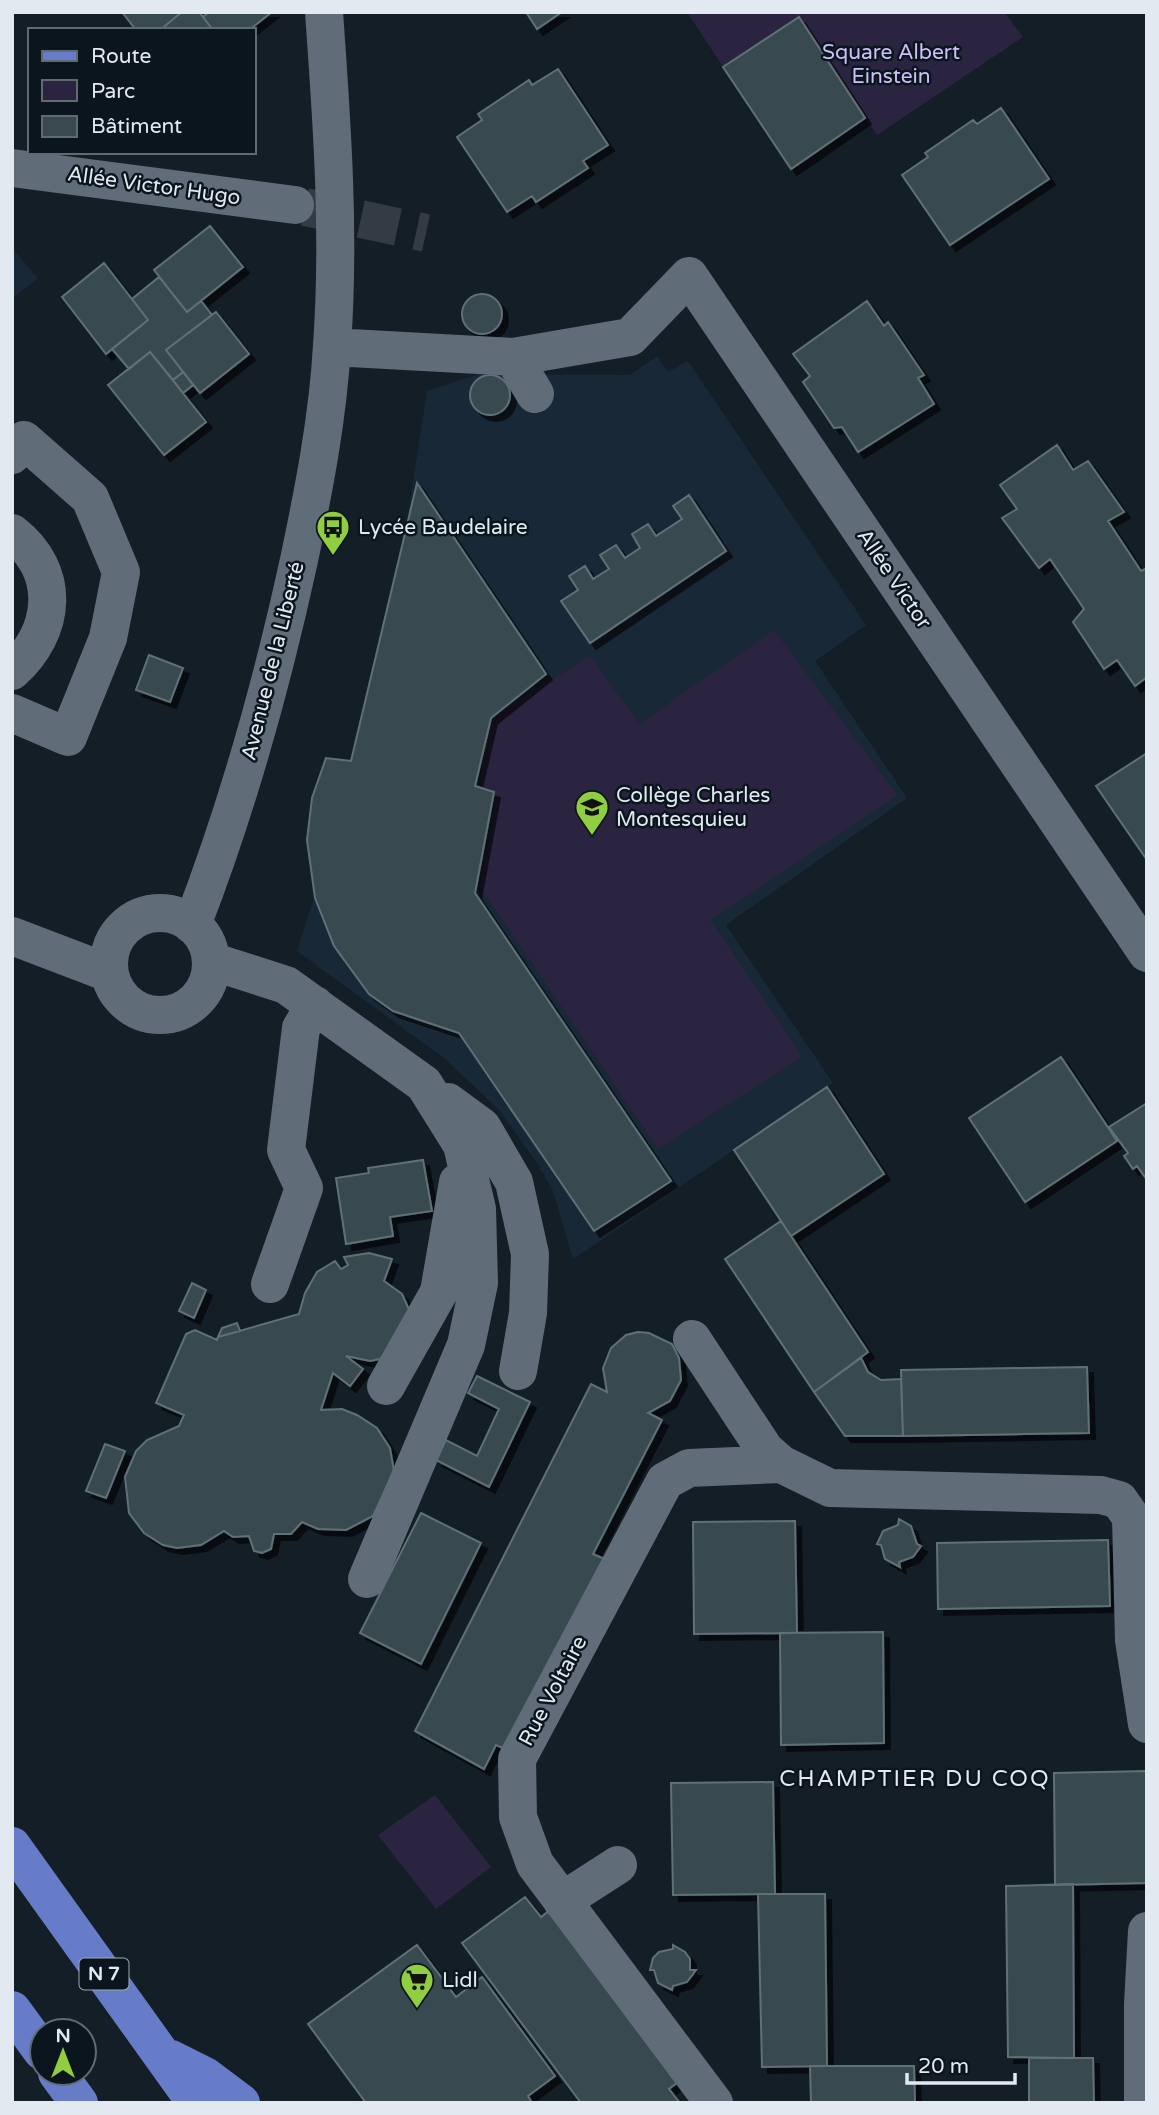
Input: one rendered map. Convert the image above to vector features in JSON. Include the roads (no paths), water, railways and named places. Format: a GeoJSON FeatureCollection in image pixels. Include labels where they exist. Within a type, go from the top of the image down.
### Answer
{"type":"FeatureCollection","features":[{"type":"Feature","properties":{"kind":"main road","name":"N 7"},"geometry":{"type":"LineString","coordinates":[[12,1846],[196,2103]]}},
{"type":"Feature","properties":{"kind":"main road"},"geometry":{"type":"LineString","coordinates":[[12,2010],[28,2032]]}},
{"type":"Feature","properties":{"kind":"main road"},"geometry":{"type":"LineString","coordinates":[[162,2055],[205,2076],[240,2103]]}},
{"type":"Feature","properties":{"kind":"main road"},"geometry":{"type":"LineString","coordinates":[[67,2087],[79,2103]]}},
{"type":"Feature","properties":{"kind":"street","name":"Avenue de la Liberté"},"geometry":{"type":"LineString","coordinates":[[192,925],[226,835],[277,663],[314,488],[332,347],[336,184],[324,12]]}},
{"type":"Feature","properties":{"kind":"street","name":"Allée Victor Hugo"},"geometry":{"type":"LineString","coordinates":[[12,168],[295,205]]}},
{"type":"Feature","properties":{"kind":"street","name":"Allée Victor"},"geometry":{"type":"LineString","coordinates":[[513,357],[630,337],[689,276],[1147,953]]}},
{"type":"Feature","properties":{"kind":"street"},"geometry":{"type":"LineString","coordinates":[[332,347],[513,357],[535,394]]}},
{"type":"Feature","properties":{"kind":"street"},"geometry":{"type":"LineString","coordinates":[[12,455],[24,440],[90,498],[121,572],[107,638],[68,737],[12,713]]}},
{"type":"Feature","properties":{"kind":"street"},"geometry":{"type":"LineString","coordinates":[[12,533],[33,554],[45,578],[48,605],[43,632],[29,656],[12,671]]}},
{"type":"Feature","properties":{"kind":"street"},"geometry":{"type":"LineString","coordinates":[[153,914],[174,915],[192,925],[205,940],[211,961],[209,980],[199,997],[184,1009],[166,1015],[146,1013],[129,1005],[116,991],[109,973],[110,952],[119,934],[134,920],[153,914]]}},
{"type":"Feature","properties":{"kind":"street"},"geometry":{"type":"LineString","coordinates":[[12,936],[109,973]]}},
{"type":"Feature","properties":{"kind":"street"},"geometry":{"type":"LineString","coordinates":[[211,961],[286,985],[482,1127],[514,1182],[530,1254],[527,1313],[518,1371]]}},
{"type":"Feature","properties":{"kind":"street"},"geometry":{"type":"LineString","coordinates":[[270,1284],[304,1188],[286,1150],[301,1028],[314,1005]]}},
{"type":"Feature","properties":{"kind":"street"},"geometry":{"type":"LineString","coordinates":[[367,1579],[466,1345],[479,1270],[477,1209],[462,1145],[424,1084]]}},
{"type":"Feature","properties":{"kind":"street"},"geometry":{"type":"LineString","coordinates":[[386,1386],[439,1292],[453,1226],[462,1145]]}},
{"type":"Feature","properties":{"kind":"street"},"geometry":{"type":"LineString","coordinates":[[692,1339],[765,1450],[781,1464],[830,1488],[1101,1496],[1119,1500],[1131,1517],[1134,1640],[1147,1724]]}},
{"type":"Feature","properties":{"kind":"street","name":"Rue Voltaire"},"geometry":{"type":"LineString","coordinates":[[714,2103],[535,1864],[518,1817],[517,1759],[665,1481],[689,1468],[781,1464]]}},
{"type":"Feature","properties":{"kind":"street"},"geometry":{"type":"LineString","coordinates":[[562,1901],[618,1865]]}},
{"type":"Feature","properties":{"kind":"street"},"geometry":{"type":"LineString","coordinates":[[1143,2103],[1147,1931]]}},
{"type":"Feature","properties":{"kind":"tunnel"},"geometry":{"type":"LineString","coordinates":[[305,207],[426,233]]}},
{"type":"Feature","properties":{"kind":"place","name":"Lycée Baudelaire"},"geometry":{"type":"Point","coordinates":[333,557]}},
{"type":"Feature","properties":{"kind":"place","name":"Collège Charles Montesquieu"},"geometry":{"type":"Point","coordinates":[592,837]}},
{"type":"Feature","properties":{"kind":"place","name":"Lidl"},"geometry":{"type":"Point","coordinates":[417,2010]}},
{"type":"Feature","properties":{"kind":"district","name":"CHAMPTIER DU COQ"},"geometry":{"type":"Point","coordinates":[915,1779]}},
{"type":"Feature","properties":{"kind":"park label","name":"Square Albert Einstein"},"geometry":{"type":"Point","coordinates":[891,64]}}]}
